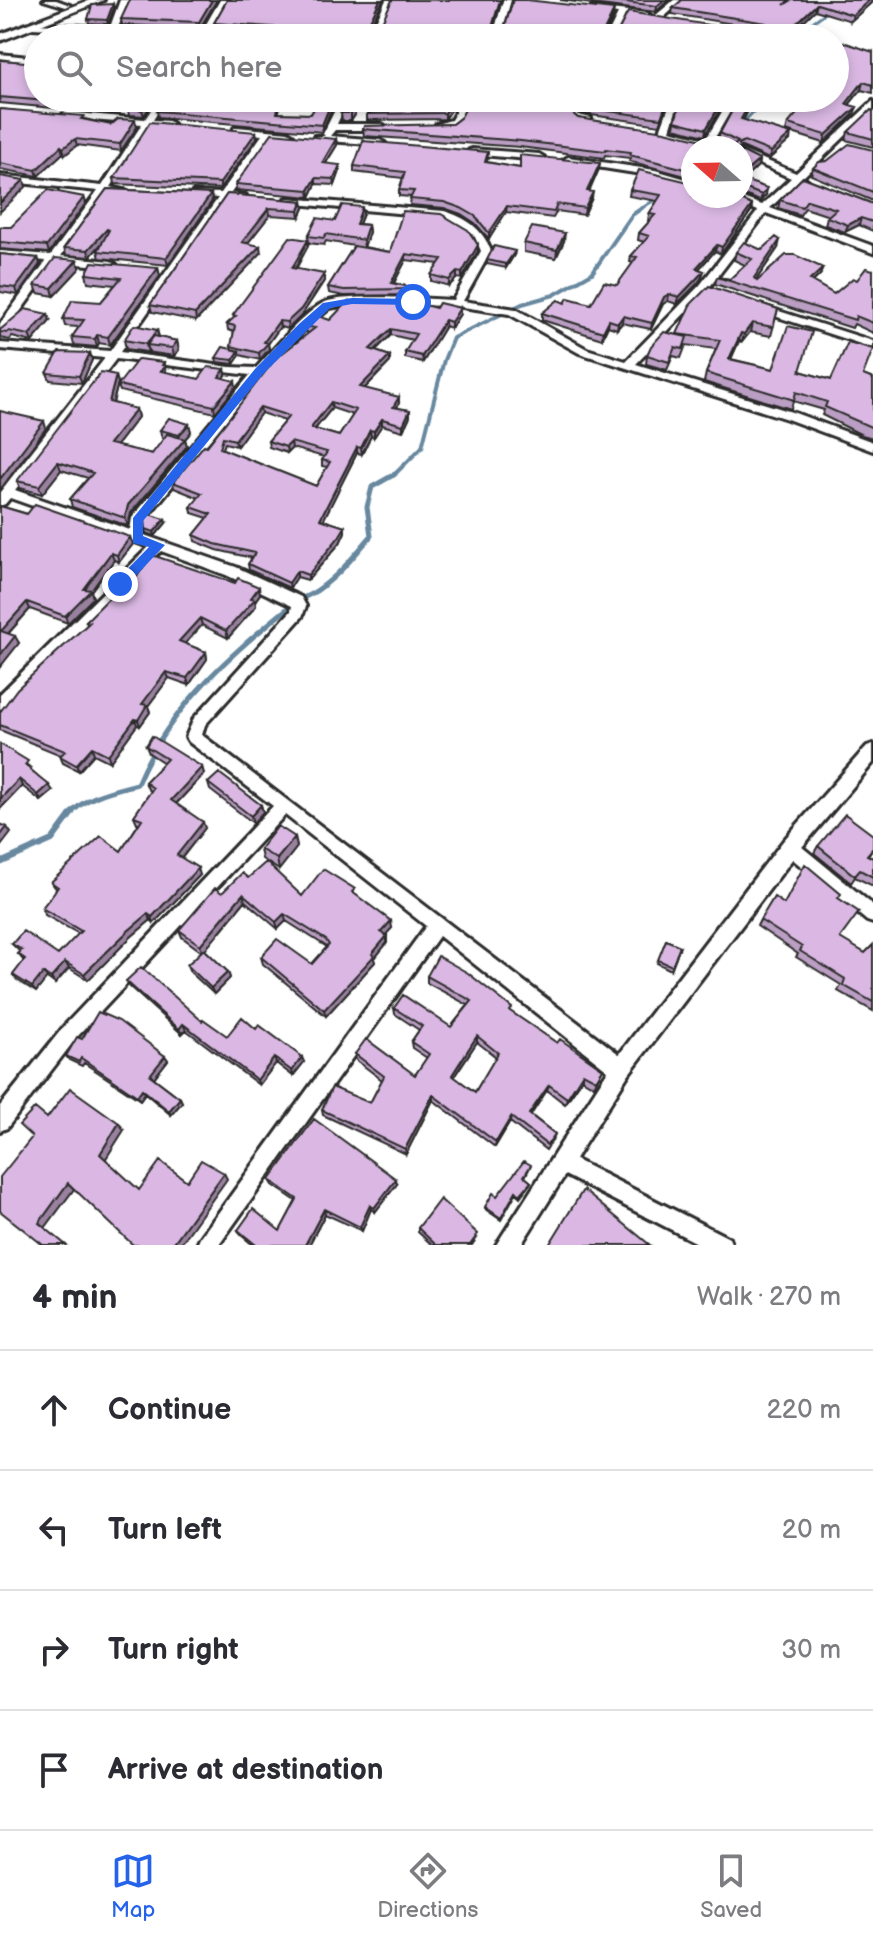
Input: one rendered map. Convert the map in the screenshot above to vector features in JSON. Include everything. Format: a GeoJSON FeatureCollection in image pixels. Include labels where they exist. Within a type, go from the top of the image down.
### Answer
{"type":"FeatureCollection","features":[{"type":"Feature","properties":{"kind":"main road"},"geometry":{"type":"LineString","coordinates":[[0,31],[80,0]]}},
{"type":"Feature","properties":{"kind":"main road"},"geometry":{"type":"LineString","coordinates":[[37,24],[99,0]]}},
{"type":"Feature","properties":{"kind":"main road"},"geometry":{"type":"LineString","coordinates":[[0,38],[24,29]]}},
{"type":"Feature","properties":{"kind":"street"},"geometry":{"type":"LineString","coordinates":[[47,0],[66,5]]}},
{"type":"Feature","properties":{"kind":"street"},"geometry":{"type":"LineString","coordinates":[[117,24],[124,0]]}},
{"type":"Feature","properties":{"kind":"street"},"geometry":{"type":"LineString","coordinates":[[210,24],[224,0]]}},
{"type":"Feature","properties":{"kind":"street"},"geometry":{"type":"LineString","coordinates":[[379,24],[390,0]]}},
{"type":"Feature","properties":{"kind":"street"},"geometry":{"type":"LineString","coordinates":[[500,24],[507,0]]}},
{"type":"Feature","properties":{"kind":"street"},"geometry":{"type":"LineString","coordinates":[[659,17],[679,0]]}},
{"type":"Feature","properties":{"kind":"street"},"geometry":{"type":"LineString","coordinates":[[582,7],[673,20]]}},
{"type":"Feature","properties":{"kind":"street"},"geometry":{"type":"LineString","coordinates":[[617,24],[623,12]]}},
{"type":"Feature","properties":{"kind":"street"},"geometry":{"type":"LineString","coordinates":[[0,56],[24,59]]}},
{"type":"Feature","properties":{"kind":"street"},"geometry":{"type":"LineString","coordinates":[[627,366],[704,287],[765,208],[871,108]]}},
{"type":"Feature","properties":{"kind":"street"},"geometry":{"type":"LineString","coordinates":[[0,332],[104,190],[154,112]]}},
{"type":"Feature","properties":{"kind":"street"},"geometry":{"type":"LineString","coordinates":[[326,139],[338,112]]}},
{"type":"Feature","properties":{"kind":"street"},"geometry":{"type":"LineString","coordinates":[[433,126],[454,122],[459,112]]}},
{"type":"Feature","properties":{"kind":"street"},"geometry":{"type":"LineString","coordinates":[[575,112],[573,116],[595,121]]}},
{"type":"Feature","properties":{"kind":"street"},"geometry":{"type":"LineString","coordinates":[[665,131],[671,112]]}},
{"type":"Feature","properties":{"kind":"street"},"geometry":{"type":"LineString","coordinates":[[712,136],[726,112]]}},
{"type":"Feature","properties":{"kind":"street"},"geometry":{"type":"LineString","coordinates":[[59,115],[178,125]]}},
{"type":"Feature","properties":{"kind":"street"},"geometry":{"type":"LineString","coordinates":[[331,127],[389,127]]}},
{"type":"Feature","properties":{"kind":"street"},"geometry":{"type":"LineString","coordinates":[[223,129],[297,136]]}},
{"type":"Feature","properties":{"kind":"street"},"geometry":{"type":"LineString","coordinates":[[651,129],[687,136]]}},
{"type":"Feature","properties":{"kind":"street"},"geometry":{"type":"LineString","coordinates":[[268,133],[113,355],[4,496],[159,545],[231,571],[296,601],[299,606],[297,613],[199,722],[194,737],[621,1068]]}},
{"type":"Feature","properties":{"kind":"street"},"geometry":{"type":"LineString","coordinates":[[312,137],[389,144]]}},
{"type":"Feature","properties":{"kind":"street"},"geometry":{"type":"LineString","coordinates":[[833,142],[847,146]]}},
{"type":"Feature","properties":{"kind":"street"},"geometry":{"type":"LineString","coordinates":[[467,151],[546,158]]}},
{"type":"Feature","properties":{"kind":"street"},"geometry":{"type":"LineString","coordinates":[[753,158],[809,182]]}},
{"type":"Feature","properties":{"kind":"street"},"geometry":{"type":"LineString","coordinates":[[561,159],[655,173],[681,180]]}},
{"type":"Feature","properties":{"kind":"street"},"geometry":{"type":"LineString","coordinates":[[0,178],[134,191]]}},
{"type":"Feature","properties":{"kind":"street"},"geometry":{"type":"LineString","coordinates":[[179,193],[255,198]]}},
{"type":"Feature","properties":{"kind":"street"},"geometry":{"type":"LineString","coordinates":[[271,199],[444,214],[469,223],[481,236],[486,251],[456,303]]}},
{"type":"Feature","properties":{"kind":"street"},"geometry":{"type":"LineString","coordinates":[[753,204],[873,250]]}},
{"type":"Feature","properties":{"kind":"street"},"geometry":{"type":"LineString","coordinates":[[0,254],[128,266]]}},
{"type":"Feature","properties":{"kind":"street"},"geometry":{"type":"LineString","coordinates":[[157,269],[171,271]]}},
{"type":"Feature","properties":{"kind":"street"},"geometry":{"type":"LineString","coordinates":[[704,287],[716,291]]}},
{"type":"Feature","properties":{"kind":"street"},"geometry":{"type":"LineString","coordinates":[[137,539],[137,521],[259,372],[327,305],[352,301],[456,303],[512,311],[583,351],[791,416],[873,447]]}},
{"type":"Feature","properties":{"kind":"street"},"geometry":{"type":"LineString","coordinates":[[752,306],[873,345]]}},
{"type":"Feature","properties":{"kind":"street"},"geometry":{"type":"LineString","coordinates":[[0,346],[259,372]]}},
{"type":"Feature","properties":{"kind":"street"},"geometry":{"type":"LineString","coordinates":[[0,703],[159,545]]}},
{"type":"Feature","properties":{"kind":"street"},"geometry":{"type":"LineString","coordinates":[[508,1245],[621,1068],[790,847],[872,755]]}},
{"type":"Feature","properties":{"kind":"street"},"geometry":{"type":"LineString","coordinates":[[0,1121],[71,1031],[284,805]]}},
{"type":"Feature","properties":{"kind":"street"},"geometry":{"type":"LineString","coordinates":[[790,847],[873,915]]}},
{"type":"Feature","properties":{"kind":"street"},"geometry":{"type":"LineString","coordinates":[[207,1245],[437,924]]}},
{"type":"Feature","properties":{"kind":"street"},"geometry":{"type":"LineString","coordinates":[[562,1163],[722,1245]]}},
{"type":"Feature","properties":{"kind":"building"},"geometry":{"type":"Polygon","coordinates":[[[130,0],[212,0],[199,22],[121,19],[130,0]]]}},
{"type":"Feature","properties":{"kind":"building"},"geometry":{"type":"Polygon","coordinates":[[[227,0],[380,0],[368,24],[214,23],[227,0]]]}},
{"type":"Feature","properties":{"kind":"building"},"geometry":{"type":"Polygon","coordinates":[[[392,0],[500,0],[493,24],[381,24],[392,0]]]}},
{"type":"Feature","properties":{"kind":"building"},"geometry":{"type":"Polygon","coordinates":[[[513,0],[614,10],[607,24],[506,24],[513,0]]]}},
{"type":"Feature","properties":{"kind":"building"},"geometry":{"type":"Polygon","coordinates":[[[609,0],[664,0],[657,6],[609,0]]]}},
{"type":"Feature","properties":{"kind":"building"},"geometry":{"type":"Polygon","coordinates":[[[682,0],[789,0],[784,5],[792,0],[869,0],[853,15],[817,4],[796,24],[767,24],[673,8],[682,0]]]}},
{"type":"Feature","properties":{"kind":"building"},"geometry":{"type":"Polygon","coordinates":[[[113,4],[107,20],[88,19],[92,5],[113,4]]]}},
{"type":"Feature","properties":{"kind":"building"},"geometry":{"type":"Polygon","coordinates":[[[628,12],[703,24],[622,24],[628,12]]]}},
{"type":"Feature","properties":{"kind":"building"},"geometry":{"type":"Polygon","coordinates":[[[849,44],[873,52],[873,85],[863,82],[849,100],[849,44]]]}},
{"type":"Feature","properties":{"kind":"building"},"geometry":{"type":"Polygon","coordinates":[[[0,60],[24,62],[24,99],[0,97],[0,60]]]}},
{"type":"Feature","properties":{"kind":"building"},"geometry":{"type":"Polygon","coordinates":[[[849,105],[857,107],[826,135],[788,124],[798,112],[849,112],[849,105]]]}},
{"type":"Feature","properties":{"kind":"building"},"geometry":{"type":"Polygon","coordinates":[[[0,109],[84,116],[81,119],[111,125],[118,119],[135,120],[120,144],[75,139],[63,148],[61,146],[36,170],[0,163],[0,109]]]}},
{"type":"Feature","properties":{"kind":"building"},"geometry":{"type":"Polygon","coordinates":[[[871,110],[873,139],[848,132],[871,110]]]}},
{"type":"Feature","properties":{"kind":"building"},"geometry":{"type":"Polygon","coordinates":[[[169,112],[327,112],[322,125],[169,112]]]}},
{"type":"Feature","properties":{"kind":"building"},"geometry":{"type":"Polygon","coordinates":[[[367,112],[446,112],[445,113],[367,112]]]}},
{"type":"Feature","properties":{"kind":"building"},"geometry":{"type":"Polygon","coordinates":[[[464,112],[571,112],[578,118],[686,136],[681,136],[681,168],[630,155],[631,152],[363,129],[364,126],[452,124],[464,112]]]}},
{"type":"Feature","properties":{"kind":"building"},"geometry":{"type":"Polygon","coordinates":[[[615,112],[663,112],[661,118],[615,112]]]}},
{"type":"Feature","properties":{"kind":"building"},"geometry":{"type":"Polygon","coordinates":[[[678,112],[716,112],[706,129],[675,121],[678,112]]]}},
{"type":"Feature","properties":{"kind":"building"},"geometry":{"type":"Polygon","coordinates":[[[731,112],[745,112],[741,119],[791,134],[771,152],[753,145],[753,136],[726,136],[720,133],[731,112]]]}},
{"type":"Feature","properties":{"kind":"building"},"geometry":{"type":"Polygon","coordinates":[[[150,122],[256,132],[220,183],[114,178],[150,122]]]}},
{"type":"Feature","properties":{"kind":"building"},"geometry":{"type":"Polygon","coordinates":[[[272,133],[336,139],[322,163],[340,165],[334,179],[316,178],[309,190],[236,184],[272,133]]]}},
{"type":"Feature","properties":{"kind":"building"},"geometry":{"type":"Polygon","coordinates":[[[363,141],[488,152],[485,162],[520,168],[520,155],[600,163],[587,191],[593,192],[585,208],[557,204],[554,212],[507,206],[489,233],[475,216],[461,208],[444,202],[410,199],[414,191],[399,190],[405,172],[354,166],[363,141]]]}},
{"type":"Feature","properties":{"kind":"building"},"geometry":{"type":"Polygon","coordinates":[[[849,144],[873,150],[873,192],[813,168],[849,144]]]}},
{"type":"Feature","properties":{"kind":"building"},"geometry":{"type":"Polygon","coordinates":[[[639,170],[681,180],[681,208],[750,208],[722,247],[717,245],[696,268],[704,271],[679,297],[669,294],[664,297],[652,323],[623,316],[618,323],[609,320],[603,332],[542,313],[558,300],[565,303],[568,298],[591,304],[604,282],[617,285],[637,257],[631,256],[649,236],[639,233],[655,215],[649,214],[661,195],[630,190],[639,170]]]}},
{"type":"Feature","properties":{"kind":"building"},"geometry":{"type":"Polygon","coordinates":[[[0,176],[24,180],[0,203],[0,176]]]}},
{"type":"Feature","properties":{"kind":"building"},"geometry":{"type":"Polygon","coordinates":[[[803,177],[873,204],[873,222],[861,218],[848,225],[827,217],[836,209],[807,200],[802,207],[780,200],[803,177]]]}},
{"type":"Feature","properties":{"kind":"building"},"geometry":{"type":"Polygon","coordinates":[[[753,183],[767,188],[762,195],[753,192],[753,183]]]}},
{"type":"Feature","properties":{"kind":"building"},"geometry":{"type":"Polygon","coordinates":[[[107,189],[211,194],[166,258],[98,251],[107,229],[88,250],[64,248],[107,189]]]}},
{"type":"Feature","properties":{"kind":"building"},"geometry":{"type":"Polygon","coordinates":[[[48,190],[84,197],[47,246],[0,242],[0,227],[11,227],[48,190]]]}},
{"type":"Feature","properties":{"kind":"building"},"geometry":{"type":"Polygon","coordinates":[[[227,194],[303,201],[299,210],[269,208],[242,242],[260,246],[195,314],[150,305],[227,194]]]}},
{"type":"Feature","properties":{"kind":"building"},"geometry":{"type":"Polygon","coordinates":[[[342,205],[362,207],[356,224],[368,225],[363,240],[326,234],[324,238],[308,236],[317,218],[335,221],[342,205]]]}},
{"type":"Feature","properties":{"kind":"building"},"geometry":{"type":"Polygon","coordinates":[[[403,211],[441,214],[468,230],[478,245],[462,273],[457,272],[449,280],[431,275],[442,259],[406,254],[391,283],[409,289],[344,290],[328,287],[354,246],[390,252],[403,211]]]}},
{"type":"Feature","properties":{"kind":"building"},"geometry":{"type":"Polygon","coordinates":[[[532,227],[565,233],[557,250],[524,243],[532,227]]]}},
{"type":"Feature","properties":{"kind":"building"},"geometry":{"type":"Polygon","coordinates":[[[290,237],[308,240],[292,268],[324,274],[301,309],[287,322],[279,321],[259,353],[231,346],[235,326],[227,324],[236,316],[233,315],[290,237]]]}},
{"type":"Feature","properties":{"kind":"building"},"geometry":{"type":"Polygon","coordinates":[[[776,237],[780,240],[754,278],[757,281],[786,255],[795,255],[823,268],[810,280],[834,294],[853,278],[857,280],[866,268],[873,270],[873,323],[717,277],[730,279],[752,259],[736,252],[744,242],[762,250],[776,237]]]}},
{"type":"Feature","properties":{"kind":"building"},"geometry":{"type":"Polygon","coordinates":[[[494,246],[515,251],[506,264],[487,260],[494,246]]]}},
{"type":"Feature","properties":{"kind":"building"},"geometry":{"type":"Polygon","coordinates":[[[0,254],[38,258],[16,288],[0,286],[0,254]]]}},
{"type":"Feature","properties":{"kind":"building"},"geometry":{"type":"Polygon","coordinates":[[[55,258],[77,260],[52,288],[35,285],[55,258]]]}},
{"type":"Feature","properties":{"kind":"building"},"geometry":{"type":"Polygon","coordinates":[[[92,262],[158,268],[108,337],[72,337],[84,320],[63,319],[72,300],[101,302],[121,278],[86,274],[92,262]]]}},
{"type":"Feature","properties":{"kind":"building"},"geometry":{"type":"Polygon","coordinates":[[[709,286],[778,309],[773,327],[752,323],[744,334],[741,333],[729,359],[773,369],[788,326],[812,332],[800,371],[831,380],[848,342],[873,349],[863,375],[873,379],[873,428],[825,407],[827,402],[796,392],[794,400],[706,373],[720,340],[677,334],[690,305],[709,286]]]}},
{"type":"Feature","properties":{"kind":"building"},"geometry":{"type":"Polygon","coordinates":[[[347,302],[413,302],[436,308],[439,303],[460,308],[451,322],[445,320],[422,356],[405,352],[416,334],[391,329],[370,349],[390,356],[360,387],[399,397],[393,407],[410,410],[403,425],[382,419],[374,431],[370,430],[361,448],[357,447],[320,519],[345,527],[308,575],[297,571],[289,583],[248,564],[255,553],[215,544],[194,535],[211,514],[191,507],[202,493],[173,482],[204,445],[207,446],[276,358],[315,328],[305,326],[318,316],[330,320],[347,302]],[[331,402],[311,428],[339,436],[356,410],[331,402]],[[260,407],[235,440],[223,437],[220,448],[316,486],[330,462],[322,460],[327,452],[291,442],[286,447],[268,441],[289,416],[260,407]]]}},
{"type":"Feature","properties":{"kind":"building"},"geometry":{"type":"Polygon","coordinates":[[[25,309],[48,314],[29,335],[0,332],[0,330],[25,309]]]}},
{"type":"Feature","properties":{"kind":"building"},"geometry":{"type":"Polygon","coordinates":[[[134,325],[157,330],[146,344],[124,340],[134,325]]]}},
{"type":"Feature","properties":{"kind":"building"},"geometry":{"type":"Polygon","coordinates":[[[664,332],[687,337],[683,349],[675,347],[669,362],[647,355],[664,332]]]}},
{"type":"Feature","properties":{"kind":"building"},"geometry":{"type":"Polygon","coordinates":[[[154,336],[177,341],[172,348],[147,345],[154,336]]]}},
{"type":"Feature","properties":{"kind":"building"},"geometry":{"type":"Polygon","coordinates":[[[223,347],[239,351],[233,360],[216,358],[223,347]]]}},
{"type":"Feature","properties":{"kind":"building"},"geometry":{"type":"Polygon","coordinates":[[[59,352],[90,353],[79,376],[47,373],[59,352]]]}},
{"type":"Feature","properties":{"kind":"building"},"geometry":{"type":"Polygon","coordinates":[[[138,359],[164,362],[162,365],[166,366],[161,371],[199,379],[208,367],[225,369],[219,377],[235,381],[214,406],[118,385],[138,359]]]}},
{"type":"Feature","properties":{"kind":"building"},"geometry":{"type":"Polygon","coordinates":[[[101,372],[116,375],[109,402],[136,409],[109,444],[152,454],[167,434],[185,439],[128,505],[125,518],[70,499],[93,473],[58,462],[39,486],[17,481],[101,372]]]}},
{"type":"Feature","properties":{"kind":"building"},"geometry":{"type":"Polygon","coordinates":[[[0,411],[44,421],[0,479],[0,411]]]}},
{"type":"Feature","properties":{"kind":"building"},"geometry":{"type":"Polygon","coordinates":[[[169,418],[189,424],[179,435],[160,430],[169,418]]]}},
{"type":"Feature","properties":{"kind":"building"},"geometry":{"type":"Polygon","coordinates":[[[35,504],[130,537],[117,555],[111,553],[84,589],[91,590],[65,616],[27,602],[1,631],[15,636],[0,655],[0,506],[27,514],[35,504]]]}},
{"type":"Feature","properties":{"kind":"building"},"geometry":{"type":"Polygon","coordinates":[[[149,514],[165,519],[154,532],[146,529],[145,519],[149,514]]]}},
{"type":"Feature","properties":{"kind":"building"},"geometry":{"type":"Polygon","coordinates":[[[152,555],[235,583],[238,578],[259,587],[251,598],[255,599],[226,631],[200,618],[179,641],[206,652],[187,678],[166,672],[142,704],[147,705],[138,720],[135,719],[108,755],[92,747],[76,765],[60,756],[65,751],[0,725],[0,712],[17,689],[90,622],[86,621],[111,596],[125,586],[129,588],[152,555]]]}},
{"type":"Feature","properties":{"kind":"building"},"geometry":{"type":"Polygon","coordinates":[[[152,736],[202,767],[171,800],[203,822],[177,855],[198,868],[152,917],[148,914],[84,974],[65,962],[51,978],[43,973],[32,987],[13,975],[25,959],[18,954],[22,950],[12,944],[23,931],[58,955],[81,931],[42,908],[58,887],[51,882],[101,836],[121,851],[142,819],[134,816],[153,788],[145,782],[167,759],[146,746],[152,736]]]}},
{"type":"Feature","properties":{"kind":"building"},"geometry":{"type":"Polygon","coordinates":[[[0,744],[28,761],[25,765],[49,785],[38,795],[19,779],[0,799],[0,744]]]}},
{"type":"Feature","properties":{"kind":"building"},"geometry":{"type":"Polygon","coordinates":[[[219,773],[261,805],[251,816],[208,783],[219,773]]]}},
{"type":"Feature","properties":{"kind":"building"},"geometry":{"type":"Polygon","coordinates":[[[845,814],[873,835],[873,848],[867,855],[873,858],[873,877],[860,870],[855,876],[818,846],[845,814]]]}},
{"type":"Feature","properties":{"kind":"building"},"geometry":{"type":"Polygon","coordinates":[[[0,824],[7,827],[0,836],[0,824]]]}},
{"type":"Feature","properties":{"kind":"building"},"geometry":{"type":"Polygon","coordinates":[[[278,826],[295,837],[277,859],[260,849],[278,826]]]}},
{"type":"Feature","properties":{"kind":"building"},"geometry":{"type":"Polygon","coordinates":[[[266,862],[302,896],[323,869],[355,889],[352,892],[391,921],[381,932],[387,936],[372,954],[374,956],[324,1010],[261,957],[277,939],[312,964],[329,945],[326,940],[284,914],[276,922],[243,894],[200,945],[179,930],[215,888],[222,893],[242,873],[248,878],[266,862]]]}},
{"type":"Feature","properties":{"kind":"building"},"geometry":{"type":"Polygon","coordinates":[[[805,864],[841,894],[838,898],[859,912],[840,938],[865,953],[873,945],[873,1002],[843,985],[845,979],[800,951],[802,947],[760,920],[774,897],[784,904],[805,864]]]}},
{"type":"Feature","properties":{"kind":"building"},"geometry":{"type":"Polygon","coordinates":[[[666,940],[680,946],[672,966],[658,960],[666,940]]]}},
{"type":"Feature","properties":{"kind":"building"},"geometry":{"type":"Polygon","coordinates":[[[204,949],[228,972],[211,988],[187,965],[204,949]]]}},
{"type":"Feature","properties":{"kind":"building"},"geometry":{"type":"Polygon","coordinates":[[[438,956],[468,973],[512,1008],[510,1011],[557,1043],[560,1039],[603,1069],[596,1080],[583,1073],[567,1098],[549,1085],[529,1114],[555,1134],[547,1145],[511,1117],[496,1142],[433,1095],[405,1149],[322,1110],[332,1087],[370,1103],[384,1076],[355,1054],[366,1039],[415,1075],[429,1054],[411,1042],[422,1026],[394,1008],[403,995],[451,1027],[472,1001],[427,976],[438,956]],[[477,1036],[452,1075],[475,1092],[498,1053],[477,1036]]]}},
{"type":"Feature","properties":{"kind":"building"},"geometry":{"type":"Polygon","coordinates":[[[141,967],[202,1021],[227,1036],[242,1017],[256,1029],[259,1025],[302,1057],[292,1071],[274,1058],[257,1080],[183,1024],[179,1029],[126,981],[141,967]]]}},
{"type":"Feature","properties":{"kind":"building"},"geometry":{"type":"Polygon","coordinates":[[[98,1012],[119,1021],[165,1056],[150,1075],[180,1098],[169,1111],[142,1089],[137,1096],[81,1058],[79,1062],[66,1056],[77,1037],[82,1039],[98,1012]]]}},
{"type":"Feature","properties":{"kind":"building"},"geometry":{"type":"Polygon","coordinates":[[[70,1088],[119,1123],[100,1154],[139,1190],[160,1161],[187,1181],[201,1160],[224,1173],[172,1245],[133,1245],[68,1183],[39,1223],[66,1245],[43,1245],[0,1211],[0,1177],[32,1137],[19,1125],[35,1108],[47,1118],[70,1088]]]}},
{"type":"Feature","properties":{"kind":"building"},"geometry":{"type":"Polygon","coordinates":[[[314,1119],[396,1179],[374,1208],[370,1205],[360,1227],[324,1209],[305,1245],[256,1245],[238,1230],[253,1209],[280,1231],[297,1199],[270,1180],[314,1119]]]}},
{"type":"Feature","properties":{"kind":"building"},"geometry":{"type":"Polygon","coordinates":[[[524,1161],[531,1165],[524,1176],[531,1182],[520,1195],[516,1191],[501,1218],[485,1207],[493,1193],[497,1196],[524,1161]]]}},
{"type":"Feature","properties":{"kind":"building"},"geometry":{"type":"Polygon","coordinates":[[[583,1190],[650,1245],[549,1245],[583,1190]]]}},
{"type":"Feature","properties":{"kind":"building"},"geometry":{"type":"Polygon","coordinates":[[[440,1199],[478,1234],[470,1245],[436,1245],[418,1228],[440,1199]]]}},
{"type":"Feature","properties":{"kind":"waterway"},"geometry":{"type":"LineString","coordinates":[[810,24],[828,11]]}},
{"type":"Feature","properties":{"kind":"waterway"},"geometry":{"type":"LineString","coordinates":[[742,124],[753,112]]}},
{"type":"Feature","properties":{"kind":"waterway"},"geometry":{"type":"LineString","coordinates":[[641,209],[653,201],[655,195]]}},
{"type":"Feature","properties":{"kind":"waterway"},"geometry":{"type":"LineString","coordinates":[[395,474],[422,447],[444,360],[453,338],[522,304],[554,295],[592,273],[632,215],[641,209]]}},
{"type":"Feature","properties":{"kind":"waterway"},"geometry":{"type":"LineString","coordinates":[[70,815],[92,798],[137,784],[166,731],[203,685],[269,623],[326,583],[371,536],[367,507],[372,487],[395,474]]}},
{"type":"Feature","properties":{"kind":"waterway"},"geometry":{"type":"LineString","coordinates":[[0,863],[52,840],[72,813]]}},
{"type":"Feature","properties":{"kind":"route"},"geometry":{"type":"LineString","coordinates":[[120,584],[159,545],[137,539],[137,521],[259,372],[302,326],[327,305],[352,301],[413,302]]}}]}
